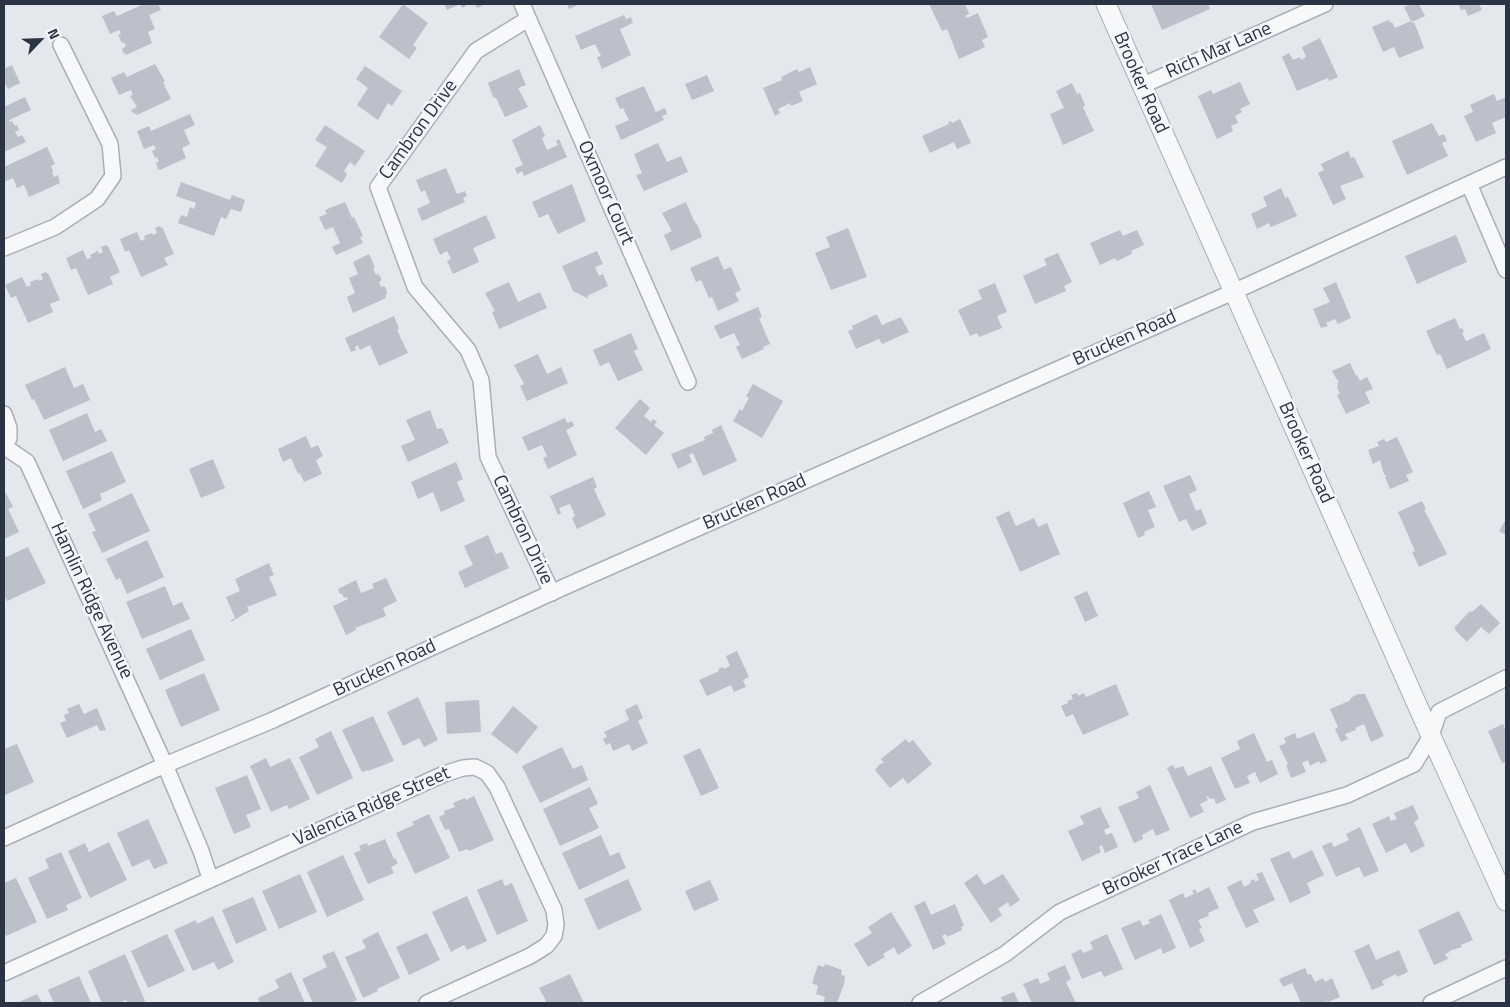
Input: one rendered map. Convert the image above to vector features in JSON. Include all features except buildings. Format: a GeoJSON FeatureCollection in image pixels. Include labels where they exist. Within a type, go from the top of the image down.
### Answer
{"type":"FeatureCollection","features":[{"type":"Feature","properties":{"kind":"street","name":"Oxmoor Court"},"geometry":{"type":"LineString","coordinates":[[522,4],[688,382]]}},
{"type":"Feature","properties":{"kind":"street","name":"Brooker Road"},"geometry":{"type":"LineString","coordinates":[[1106,4],[1506,901]]}},
{"type":"Feature","properties":{"kind":"street","name":"Rich Mar Lane"},"geometry":{"type":"LineString","coordinates":[[1141,86],[1325,4]]}},
{"type":"Feature","properties":{"kind":"street","name":"Cambron Drive"},"geometry":{"type":"LineString","coordinates":[[528,19],[476,51],[378,187],[415,287],[468,350],[481,380],[488,457],[552,593]]}},
{"type":"Feature","properties":{"kind":"street"},"geometry":{"type":"LineString","coordinates":[[4,248],[55,226],[97,199],[113,176],[110,144],[61,45]]}},
{"type":"Feature","properties":{"kind":"street","name":"Brucken Road"},"geometry":{"type":"LineString","coordinates":[[4,838],[1233,292],[1506,167]]}},
{"type":"Feature","properties":{"kind":"street"},"geometry":{"type":"LineString","coordinates":[[1469,184],[1506,270]]}},
{"type":"Feature","properties":{"kind":"street","name":"Hamlin Ridge Avenue"},"geometry":{"type":"LineString","coordinates":[[4,414],[9,428],[9,438],[5,448],[27,462],[165,765]]}},
{"type":"Feature","properties":{"kind":"street","name":"Brooker Trace Lane"},"geometry":{"type":"LineString","coordinates":[[920,1003],[1004,954],[1060,912],[1253,822],[1347,794],[1414,764],[1431,736],[1439,712],[1506,678]]}},
{"type":"Feature","properties":{"kind":"street"},"geometry":{"type":"LineString","coordinates":[[165,765],[201,851],[210,878]]}},
{"type":"Feature","properties":{"kind":"street","name":"Valencia Ridge Street"},"geometry":{"type":"LineString","coordinates":[[4,973],[210,878],[444,774],[463,768],[475,767],[487,773],[497,788],[554,910],[556,925],[554,936],[546,946],[530,956],[427,1003]]}},
{"type":"Feature","properties":{"kind":"street"},"geometry":{"type":"LineString","coordinates":[[1431,1003],[1506,968]]}}]}
